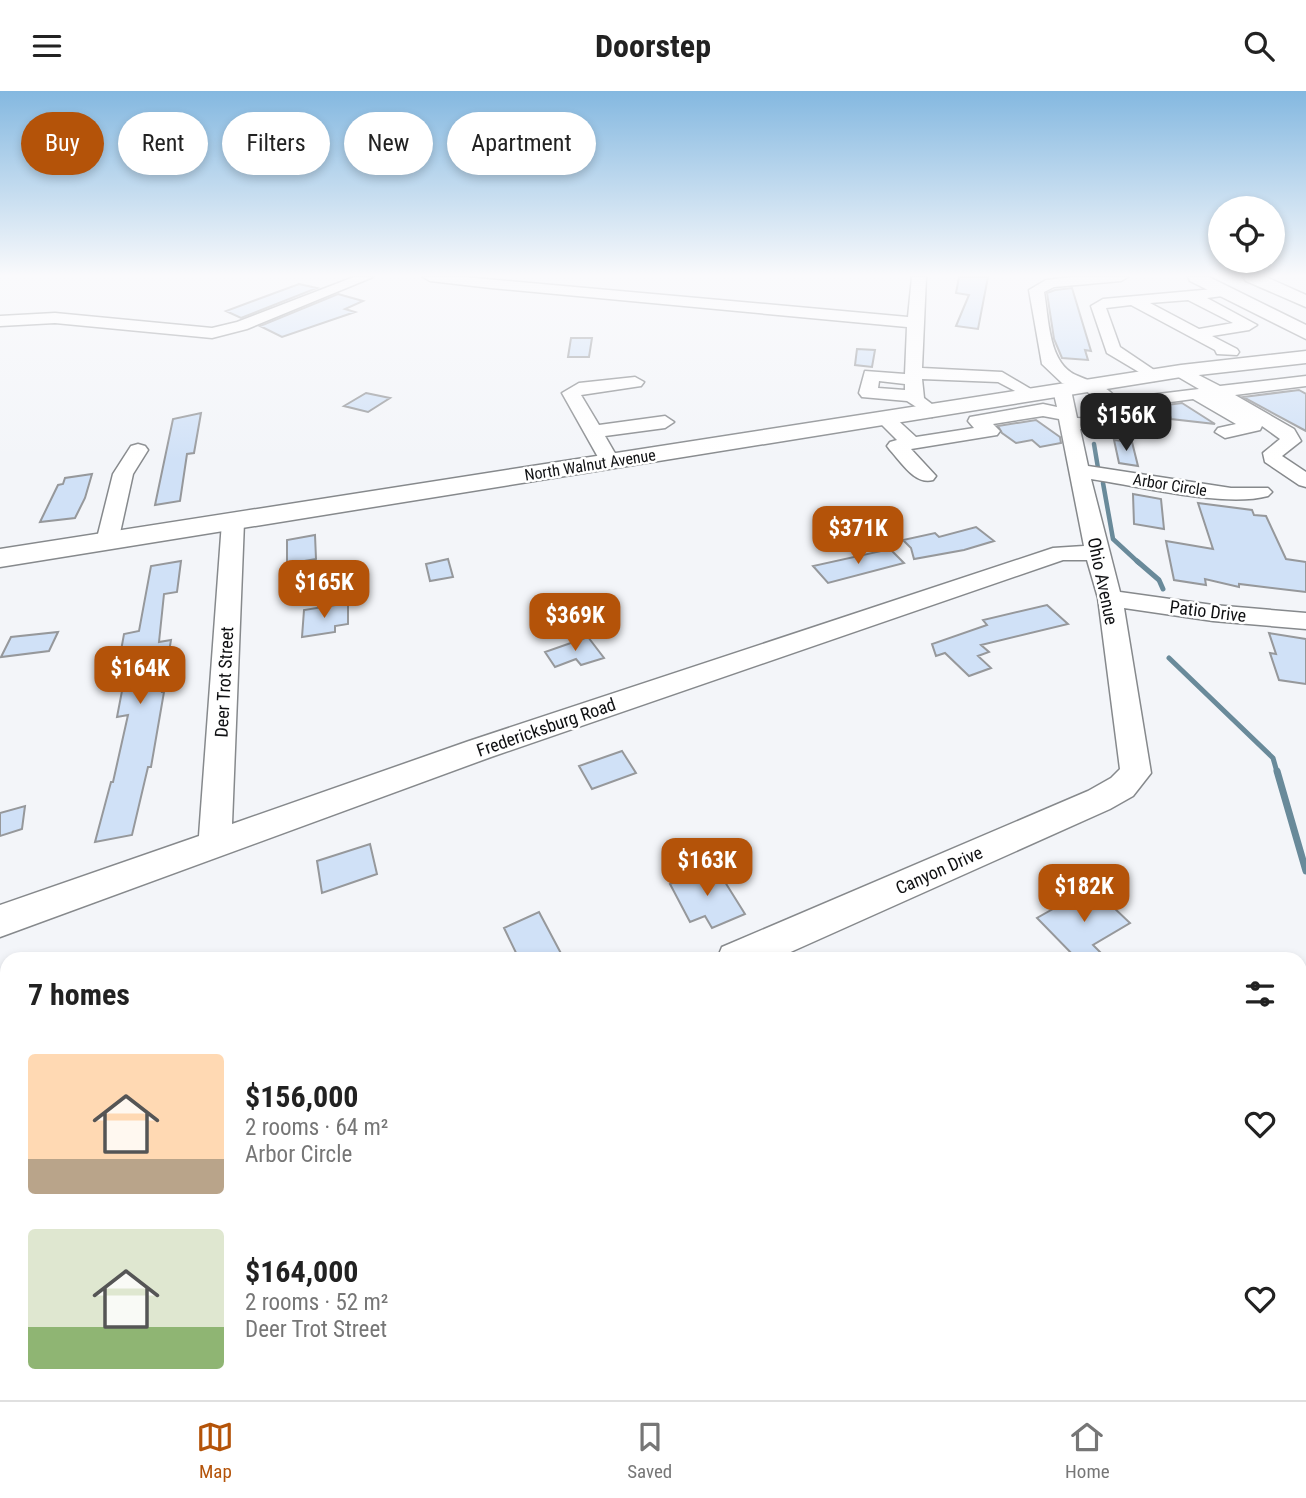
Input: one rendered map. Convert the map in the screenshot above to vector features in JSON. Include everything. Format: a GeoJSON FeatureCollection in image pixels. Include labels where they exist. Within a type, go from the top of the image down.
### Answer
{"type":"FeatureCollection","features":[{"type":"Feature","properties":{"kind":"main road","name":"North Walnut Avenue"},"geometry":{"type":"LineString","coordinates":[[1179,383],[1238,356],[1306,344]]}},
{"type":"Feature","properties":{"kind":"main road","name":"North Walnut Avenue"},"geometry":{"type":"LineString","coordinates":[[0,558],[884,418],[919,390],[984,411],[1032,395],[1091,386],[1179,383],[1306,357]]}},
{"type":"Feature","properties":{"kind":"street"},"geometry":{"type":"LineString","coordinates":[[914,338],[919,390],[1002,377],[1032,395]]}},
{"type":"Feature","properties":{"kind":"street"},"geometry":{"type":"LineString","coordinates":[[926,476],[897,446],[990,431],[977,421],[984,411],[1043,410],[1070,419],[1109,425],[1107,398],[1091,386],[1068,379],[1050,364],[1045,338]]}},
{"type":"Feature","properties":{"kind":"street"},"geometry":{"type":"LineString","coordinates":[[1109,338],[1113,350],[1152,384]]}},
{"type":"Feature","properties":{"kind":"street"},"geometry":{"type":"LineString","coordinates":[[1202,338],[1231,352],[1223,351]]}},
{"type":"Feature","properties":{"kind":"street"},"geometry":{"type":"LineString","coordinates":[[1218,392],[1306,381]]}},
{"type":"Feature","properties":{"kind":"street"},"geometry":{"type":"LineString","coordinates":[[610,462],[571,393],[579,388],[635,382]]}},
{"type":"Feature","properties":{"kind":"street"},"geometry":{"type":"LineString","coordinates":[[1179,383],[1218,392],[1290,436],[1289,443],[1273,453],[1272,458],[1306,481]]}},
{"type":"Feature","properties":{"kind":"street"},"geometry":{"type":"LineString","coordinates":[[1179,383],[1252,426],[1225,432]]}},
{"type":"Feature","properties":{"kind":"street","name":"Ohio Avenue"},"geometry":{"type":"LineString","coordinates":[[1062,390],[1097,553],[1110,598],[1136,773]]}},
{"type":"Feature","properties":{"kind":"street"},"geometry":{"type":"LineString","coordinates":[[884,418],[912,443]]}},
{"type":"Feature","properties":{"kind":"street"},"geometry":{"type":"LineString","coordinates":[[593,432],[664,422]]}},
{"type":"Feature","properties":{"kind":"street"},"geometry":{"type":"LineString","coordinates":[[107,542],[123,474],[138,450]]}},
{"type":"Feature","properties":{"kind":"street","name":"Arbor Circle"},"geometry":{"type":"LineString","coordinates":[[1080,471],[1231,494],[1261,492]]}},
{"type":"Feature","properties":{"kind":"street","name":"Deer Trot Street"},"geometry":{"type":"LineString","coordinates":[[215,842],[233,521]]}},
{"type":"Feature","properties":{"kind":"street","name":"Fredericksburg Road"},"geometry":{"type":"LineString","coordinates":[[0,921],[480,749],[972,583],[1061,554],[1097,553]]}},
{"type":"Feature","properties":{"kind":"street","name":"Patio Drive"},"geometry":{"type":"LineString","coordinates":[[1110,598],[1213,613],[1306,621]]}},
{"type":"Feature","properties":{"kind":"street","name":"Canyon Drive"},"geometry":{"type":"LineString","coordinates":[[751,952],[1098,800],[1122,787],[1136,773]]}},
{"type":"Feature","properties":{"kind":"building"},"geometry":{"type":"Polygon","coordinates":[[[571,338],[592,338],[589,357],[568,357],[571,338]]]}},
{"type":"Feature","properties":{"kind":"building"},"geometry":{"type":"Polygon","coordinates":[[[1087,338],[1091,351],[1085,350],[1088,360],[1062,358],[1054,339],[1087,338]]]}},
{"type":"Feature","properties":{"kind":"building"},"geometry":{"type":"Polygon","coordinates":[[[857,349],[875,350],[872,367],[855,365],[857,349]]]}},
{"type":"Feature","properties":{"kind":"building"},"geometry":{"type":"Polygon","coordinates":[[[1299,390],[1306,394],[1306,431],[1243,397],[1299,390]]]}},
{"type":"Feature","properties":{"kind":"building"},"geometry":{"type":"Polygon","coordinates":[[[366,393],[390,398],[368,412],[344,406],[366,393]]]}},
{"type":"Feature","properties":{"kind":"building"},"geometry":{"type":"Polygon","coordinates":[[[1121,403],[1145,406],[1150,426],[1125,427],[1121,403]]]}},
{"type":"Feature","properties":{"kind":"building"},"geometry":{"type":"Polygon","coordinates":[[[1182,403],[1215,424],[1171,419],[1167,405],[1182,403]]]}},
{"type":"Feature","properties":{"kind":"building"},"geometry":{"type":"Polygon","coordinates":[[[201,413],[194,453],[187,454],[180,501],[155,505],[173,419],[201,413]]]}},
{"type":"Feature","properties":{"kind":"building"},"geometry":{"type":"Polygon","coordinates":[[[1036,420],[1060,437],[1061,443],[1040,447],[1032,440],[1016,443],[1002,433],[998,426],[1036,420]]]}},
{"type":"Feature","properties":{"kind":"building"},"geometry":{"type":"Polygon","coordinates":[[[1114,440],[1132,442],[1138,466],[1119,463],[1114,440]]]}},
{"type":"Feature","properties":{"kind":"building"},"geometry":{"type":"Polygon","coordinates":[[[92,474],[85,498],[75,518],[40,522],[58,485],[63,484],[65,478],[92,474]]]}},
{"type":"Feature","properties":{"kind":"building"},"geometry":{"type":"Polygon","coordinates":[[[1133,494],[1161,499],[1164,529],[1134,524],[1133,494]]]}},
{"type":"Feature","properties":{"kind":"building"},"geometry":{"type":"Polygon","coordinates":[[[1198,503],[1252,510],[1254,515],[1266,516],[1286,559],[1306,562],[1306,592],[1239,584],[1239,587],[1205,579],[1206,585],[1174,580],[1166,541],[1213,549],[1198,503]]]}},
{"type":"Feature","properties":{"kind":"building"},"geometry":{"type":"Polygon","coordinates":[[[976,527],[994,541],[964,550],[914,559],[911,548],[903,540],[935,533],[939,537],[976,527]]]}},
{"type":"Feature","properties":{"kind":"building"},"geometry":{"type":"Polygon","coordinates":[[[315,535],[316,559],[287,564],[287,540],[315,535]]]}},
{"type":"Feature","properties":{"kind":"building"},"geometry":{"type":"Polygon","coordinates":[[[890,549],[904,563],[828,583],[813,566],[890,549]]]}},
{"type":"Feature","properties":{"kind":"building"},"geometry":{"type":"Polygon","coordinates":[[[448,559],[453,577],[430,581],[426,564],[448,559]]]}},
{"type":"Feature","properties":{"kind":"building"},"geometry":{"type":"Polygon","coordinates":[[[181,561],[177,592],[164,594],[159,642],[171,640],[151,767],[148,767],[132,835],[95,842],[113,782],[128,715],[117,717],[127,665],[118,667],[124,634],[139,631],[151,566],[181,561]]]}},
{"type":"Feature","properties":{"kind":"building"},"geometry":{"type":"Polygon","coordinates":[[[348,603],[348,624],[335,626],[335,632],[302,637],[304,610],[348,603]]]}},
{"type":"Feature","properties":{"kind":"building"},"geometry":{"type":"Polygon","coordinates":[[[1047,605],[1068,624],[981,645],[989,652],[978,656],[991,668],[969,676],[945,653],[936,656],[932,644],[987,625],[983,620],[1047,605]]]}},
{"type":"Feature","properties":{"kind":"building"},"geometry":{"type":"Polygon","coordinates":[[[58,632],[49,651],[1,657],[11,637],[58,632]]]}},
{"type":"Feature","properties":{"kind":"building"},"geometry":{"type":"Polygon","coordinates":[[[1269,633],[1306,639],[1306,684],[1279,680],[1270,653],[1276,654],[1269,633]]]}},
{"type":"Feature","properties":{"kind":"building"},"geometry":{"type":"Polygon","coordinates":[[[588,637],[604,658],[581,665],[576,659],[555,667],[545,652],[588,637]]]}},
{"type":"Feature","properties":{"kind":"building"},"geometry":{"type":"Polygon","coordinates":[[[622,751],[636,773],[592,789],[579,766],[622,751]]]}},
{"type":"Feature","properties":{"kind":"building"},"geometry":{"type":"Polygon","coordinates":[[[25,806],[22,829],[0,836],[0,813],[25,806]]]}},
{"type":"Feature","properties":{"kind":"building"},"geometry":{"type":"Polygon","coordinates":[[[370,844],[377,874],[322,893],[317,861],[370,844]]]}},
{"type":"Feature","properties":{"kind":"building"},"geometry":{"type":"Polygon","coordinates":[[[715,866],[745,914],[712,928],[705,916],[690,922],[670,884],[715,866]]]}},
{"type":"Feature","properties":{"kind":"building"},"geometry":{"type":"Polygon","coordinates":[[[1092,887],[1130,923],[1093,945],[1100,952],[1070,952],[1037,918],[1092,887]]]}},
{"type":"Feature","properties":{"kind":"building"},"geometry":{"type":"Polygon","coordinates":[[[539,912],[560,952],[516,952],[504,928],[539,912]]]}},
{"type":"Feature","properties":{"kind":"waterway"},"geometry":{"type":"LineString","coordinates":[[1094,444],[1098,468]]}},
{"type":"Feature","properties":{"kind":"waterway"},"geometry":{"type":"LineString","coordinates":[[1103,483],[1113,539],[1139,563]]}},
{"type":"Feature","properties":{"kind":"waterway"},"geometry":{"type":"LineString","coordinates":[[1137,561],[1159,580],[1163,589]]}},
{"type":"Feature","properties":{"kind":"waterway"},"geometry":{"type":"LineString","coordinates":[[1169,658],[1273,758],[1277,772]]}},
{"type":"Feature","properties":{"kind":"waterway"},"geometry":{"type":"LineString","coordinates":[[1277,771],[1306,871]]}}]}
